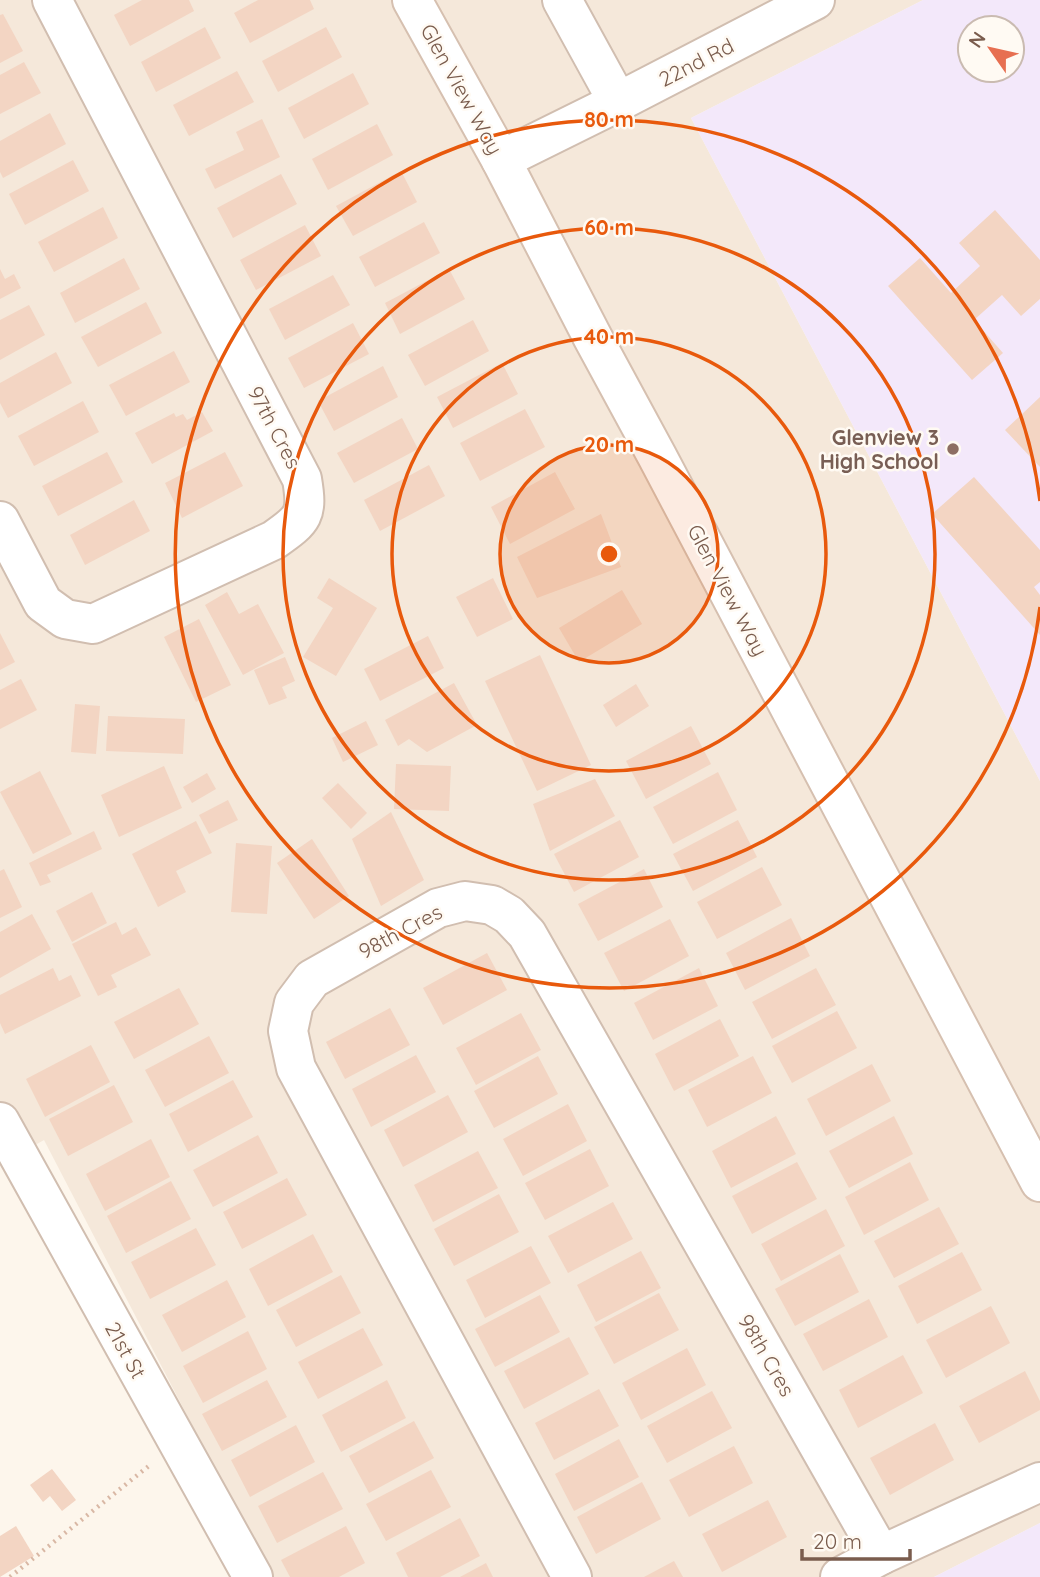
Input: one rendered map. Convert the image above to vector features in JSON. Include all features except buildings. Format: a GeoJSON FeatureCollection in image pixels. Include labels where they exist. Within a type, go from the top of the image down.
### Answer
{"type":"FeatureCollection","features":[{"type":"Feature","properties":{"kind":"street","name":"97th Cres"},"geometry":{"type":"LineString","coordinates":[[0,522],[43,603],[65,619],[93,624],[274,540],[292,527],[304,513],[306,500],[302,479],[52,0]]}},
{"type":"Feature","properties":{"kind":"street","name":"Glen View Way"},"geometry":{"type":"LineString","coordinates":[[412,0],[501,160],[1040,1182]]}},
{"type":"Feature","properties":{"kind":"street"},"geometry":{"type":"LineString","coordinates":[[562,0],[618,102]]}},
{"type":"Feature","properties":{"kind":"street","name":"22nd Rd"},"geometry":{"type":"LineString","coordinates":[[501,160],[815,0]]}},
{"type":"Feature","properties":{"kind":"street","name":"98th Cres"},"geometry":{"type":"LineString","coordinates":[[572,1577],[296,1068],[288,1031],[294,1003],[312,979],[438,908],[465,901],[492,905],[509,915],[527,934],[881,1555]]}},
{"type":"Feature","properties":{"kind":"street","name":"21st St"},"geometry":{"type":"LineString","coordinates":[[3,1137],[253,1577]]}},
{"type":"Feature","properties":{"kind":"street"},"geometry":{"type":"LineString","coordinates":[[840,1577],[881,1555],[1040,1482]]}},
{"type":"Feature","properties":{"kind":"path"},"geometry":{"type":"LineString","coordinates":[[10,1577],[178,1442]]}},
{"type":"Feature","properties":{"kind":"shaded area"},"geometry":{"type":"Polygon","coordinates":[[[0,0],[923,0],[691,118],[1040,781],[1040,1523],[934,1577],[271,1577],[44,1140],[0,1165],[0,0]]]}},
{"type":"Feature","properties":{"kind":"shaded area","name":"Glenview 3 High School"},"geometry":{"type":"Polygon","coordinates":[[[923,0],[1040,0],[1040,781],[691,118],[923,0]]]}},
{"type":"Feature","properties":{"kind":"shaded area"},"geometry":{"type":"Polygon","coordinates":[[[1040,1523],[1040,1577],[934,1577],[1040,1523]]]}},
{"type":"Feature","properties":{"kind":"place","name":"Glenview 3 High School"},"geometry":{"type":"Point","coordinates":[953,449]}}]}
